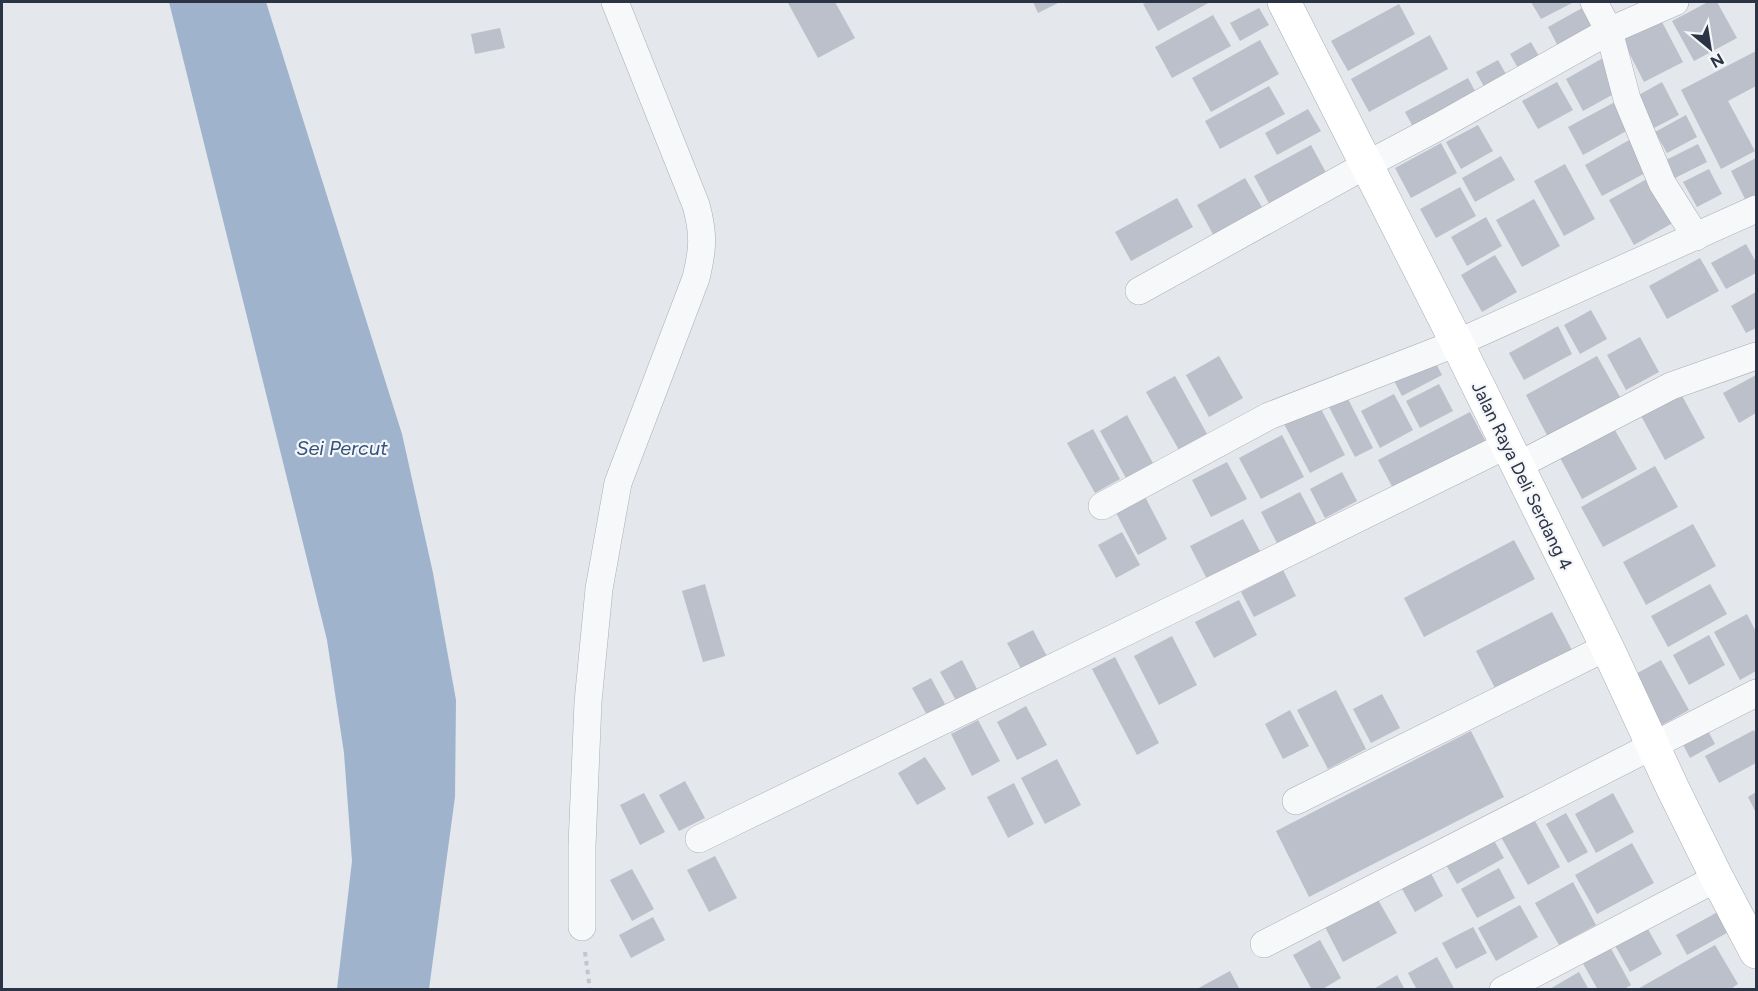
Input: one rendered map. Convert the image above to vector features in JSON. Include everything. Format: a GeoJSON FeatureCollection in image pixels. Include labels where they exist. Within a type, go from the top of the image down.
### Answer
{"type":"FeatureCollection","features":[{"type":"Feature","properties":{"kind":"street"},"geometry":{"type":"LineString","coordinates":[[582,927],[582,846],[588,702],[601,577],[618,483],[696,278],[702,253],[702,226],[696,204],[615,2]]}},
{"type":"Feature","properties":{"kind":"street","name":"Jalan Raya Deli Serdang 4"},"geometry":{"type":"LineString","coordinates":[[1284,2],[1607,647],[1716,878],[1748,916],[1756,952]]}},
{"type":"Feature","properties":{"kind":"street"},"geometry":{"type":"LineString","coordinates":[[1594,2],[1609,31],[1627,99],[1662,183],[1696,237]]}},
{"type":"Feature","properties":{"kind":"street"},"geometry":{"type":"LineString","coordinates":[[1139,291],[1609,31],[1675,2]]}},
{"type":"Feature","properties":{"kind":"street"},"geometry":{"type":"LineString","coordinates":[[1102,506],[1269,416],[1457,344],[1756,209]]}},
{"type":"Feature","properties":{"kind":"street"},"geometry":{"type":"LineString","coordinates":[[699,839],[1185,604],[1671,386],[1756,356]]}},
{"type":"Feature","properties":{"kind":"street"},"geometry":{"type":"LineString","coordinates":[[1296,801],[1607,647]]}},
{"type":"Feature","properties":{"kind":"street"},"geometry":{"type":"LineString","coordinates":[[1264,944],[1756,693]]}},
{"type":"Feature","properties":{"kind":"street"},"geometry":{"type":"LineString","coordinates":[[1503,990],[1716,878]]}},
{"type":"Feature","properties":{"kind":"path"},"geometry":{"type":"LineString","coordinates":[[582,927],[590,990]]}},
{"type":"Feature","properties":{"kind":"water","name":"Sei Percut"},"geometry":{"type":"Polygon","coordinates":[[[169,2],[266,2],[402,434],[433,573],[456,700],[455,797],[429,989],[337,989],[352,861],[344,753],[327,640],[169,2]]]}},
{"type":"Feature","properties":{"kind":"building"},"geometry":{"type":"Polygon","coordinates":[[[835,2],[855,38],[818,58],[788,3],[835,2]]]}},
{"type":"Feature","properties":{"kind":"building"},"geometry":{"type":"Polygon","coordinates":[[[1033,2],[1060,2],[1038,13],[1033,2]]]}},
{"type":"Feature","properties":{"kind":"building"},"geometry":{"type":"Polygon","coordinates":[[[1148,2],[1210,2],[1158,31],[1143,4],[1148,2]]]}},
{"type":"Feature","properties":{"kind":"building"},"geometry":{"type":"Polygon","coordinates":[[[1531,2],[1574,2],[1541,19],[1531,2]]]}},
{"type":"Feature","properties":{"kind":"building"},"geometry":{"type":"Polygon","coordinates":[[[1708,2],[1717,2],[1737,38],[1694,61],[1672,21],[1708,2]]]}},
{"type":"Feature","properties":{"kind":"building"},"geometry":{"type":"Polygon","coordinates":[[[1399,4],[1415,34],[1348,71],[1331,41],[1399,4]]]}},
{"type":"Feature","properties":{"kind":"building"},"geometry":{"type":"Polygon","coordinates":[[[1584,7],[1596,28],[1559,48],[1548,27],[1584,7]]]}},
{"type":"Feature","properties":{"kind":"building"},"geometry":{"type":"Polygon","coordinates":[[[1259,8],[1269,25],[1240,41],[1230,23],[1259,8]]]}},
{"type":"Feature","properties":{"kind":"building"},"geometry":{"type":"Polygon","coordinates":[[[1213,15],[1231,46],[1172,78],[1155,47],[1213,15]]]}},
{"type":"Feature","properties":{"kind":"building"},"geometry":{"type":"Polygon","coordinates":[[[1661,20],[1683,62],[1644,82],[1622,39],[1661,20]]]}},
{"type":"Feature","properties":{"kind":"building"},"geometry":{"type":"Polygon","coordinates":[[[500,28],[505,48],[475,54],[471,34],[500,28]]]}},
{"type":"Feature","properties":{"kind":"building"},"geometry":{"type":"Polygon","coordinates":[[[1430,35],[1448,69],[1369,112],[1351,79],[1430,35]]]}},
{"type":"Feature","properties":{"kind":"building"},"geometry":{"type":"Polygon","coordinates":[[[1260,40],[1279,74],[1211,112],[1192,78],[1260,40]]]}},
{"type":"Feature","properties":{"kind":"building"},"geometry":{"type":"Polygon","coordinates":[[[1531,42],[1544,65],[1523,77],[1510,54],[1531,42]]]}},
{"type":"Feature","properties":{"kind":"building"},"geometry":{"type":"Polygon","coordinates":[[[1756,51],[1756,86],[1728,101],[1755,151],[1721,169],[1681,90],[1756,51]]]}},
{"type":"Feature","properties":{"kind":"building"},"geometry":{"type":"Polygon","coordinates":[[[1603,58],[1621,90],[1583,111],[1566,79],[1603,58]]]}},
{"type":"Feature","properties":{"kind":"building"},"geometry":{"type":"Polygon","coordinates":[[[1498,60],[1511,83],[1489,96],[1476,72],[1498,60]]]}},
{"type":"Feature","properties":{"kind":"building"},"geometry":{"type":"Polygon","coordinates":[[[1468,78],[1481,102],[1418,136],[1405,112],[1468,78]]]}},
{"type":"Feature","properties":{"kind":"building"},"geometry":{"type":"Polygon","coordinates":[[[1557,82],[1573,110],[1538,129],[1522,101],[1557,82]]]}},
{"type":"Feature","properties":{"kind":"building"},"geometry":{"type":"Polygon","coordinates":[[[1662,82],[1679,115],[1654,128],[1637,96],[1662,82]]]}},
{"type":"Feature","properties":{"kind":"building"},"geometry":{"type":"Polygon","coordinates":[[[1269,86],[1285,114],[1220,149],[1205,121],[1269,86]]]}},
{"type":"Feature","properties":{"kind":"building"},"geometry":{"type":"Polygon","coordinates":[[[1615,102],[1630,129],[1583,155],[1568,127],[1615,102]]]}},
{"type":"Feature","properties":{"kind":"building"},"geometry":{"type":"Polygon","coordinates":[[[1308,109],[1321,131],[1277,155],[1265,133],[1308,109]]]}},
{"type":"Feature","properties":{"kind":"building"},"geometry":{"type":"Polygon","coordinates":[[[1686,115],[1697,137],[1667,153],[1655,132],[1686,115]]]}},
{"type":"Feature","properties":{"kind":"building"},"geometry":{"type":"Polygon","coordinates":[[[1478,125],[1493,151],[1461,169],[1446,142],[1478,125]]]}},
{"type":"Feature","properties":{"kind":"building"},"geometry":{"type":"Polygon","coordinates":[[[1631,139],[1649,171],[1602,196],[1585,165],[1631,139]]]}},
{"type":"Feature","properties":{"kind":"building"},"geometry":{"type":"Polygon","coordinates":[[[1441,143],[1457,173],[1411,198],[1395,168],[1441,143]]]}},
{"type":"Feature","properties":{"kind":"building"},"geometry":{"type":"Polygon","coordinates":[[[1698,144],[1707,162],[1673,179],[1664,161],[1698,144]]]}},
{"type":"Feature","properties":{"kind":"building"},"geometry":{"type":"Polygon","coordinates":[[[1311,145],[1329,178],[1272,209],[1254,176],[1311,145]]]}},
{"type":"Feature","properties":{"kind":"building"},"geometry":{"type":"Polygon","coordinates":[[[1501,156],[1515,180],[1475,202],[1462,178],[1501,156]]]}},
{"type":"Feature","properties":{"kind":"building"},"geometry":{"type":"Polygon","coordinates":[[[1756,158],[1756,196],[1746,201],[1731,171],[1756,158]]]}},
{"type":"Feature","properties":{"kind":"building"},"geometry":{"type":"Polygon","coordinates":[[[1565,164],[1595,219],[1564,236],[1534,181],[1565,164]]]}},
{"type":"Feature","properties":{"kind":"building"},"geometry":{"type":"Polygon","coordinates":[[[1709,169],[1722,194],[1697,207],[1683,182],[1709,169]]]}},
{"type":"Feature","properties":{"kind":"building"},"geometry":{"type":"Polygon","coordinates":[[[1654,175],[1678,220],[1634,245],[1609,200],[1654,175]]]}},
{"type":"Feature","properties":{"kind":"building"},"geometry":{"type":"Polygon","coordinates":[[[1245,178],[1263,209],[1214,236],[1197,205],[1245,178]]]}},
{"type":"Feature","properties":{"kind":"building"},"geometry":{"type":"Polygon","coordinates":[[[1460,187],[1476,216],[1436,238],[1420,209],[1460,187]]]}},
{"type":"Feature","properties":{"kind":"building"},"geometry":{"type":"Polygon","coordinates":[[[1177,198],[1193,227],[1131,261],[1115,232],[1177,198]]]}},
{"type":"Feature","properties":{"kind":"building"},"geometry":{"type":"Polygon","coordinates":[[[1534,199],[1560,246],[1522,267],[1496,220],[1534,199]]]}},
{"type":"Feature","properties":{"kind":"building"},"geometry":{"type":"Polygon","coordinates":[[[1486,217],[1502,246],[1467,266],[1451,237],[1486,217]]]}},
{"type":"Feature","properties":{"kind":"building"},"geometry":{"type":"Polygon","coordinates":[[[1746,244],[1756,262],[1756,273],[1726,289],[1711,263],[1746,244]]]}},
{"type":"Feature","properties":{"kind":"building"},"geometry":{"type":"Polygon","coordinates":[[[1495,255],[1517,292],[1482,312],[1461,275],[1495,255]]]}},
{"type":"Feature","properties":{"kind":"building"},"geometry":{"type":"Polygon","coordinates":[[[1700,258],[1719,291],[1667,319],[1649,286],[1700,258]]]}},
{"type":"Feature","properties":{"kind":"building"},"geometry":{"type":"Polygon","coordinates":[[[1756,292],[1756,328],[1746,333],[1731,306],[1756,292]]]}},
{"type":"Feature","properties":{"kind":"building"},"geometry":{"type":"Polygon","coordinates":[[[1591,310],[1607,339],[1580,354],[1564,325],[1591,310]]]}},
{"type":"Feature","properties":{"kind":"building"},"geometry":{"type":"Polygon","coordinates":[[[1558,326],[1572,354],[1524,380],[1509,353],[1558,326]]]}},
{"type":"Feature","properties":{"kind":"building"},"geometry":{"type":"Polygon","coordinates":[[[1640,337],[1659,372],[1626,390],[1607,355],[1640,337]]]}},
{"type":"Feature","properties":{"kind":"building"},"geometry":{"type":"Polygon","coordinates":[[[1219,356],[1243,398],[1209,417],[1186,375],[1219,356]]]}},
{"type":"Feature","properties":{"kind":"building"},"geometry":{"type":"Polygon","coordinates":[[[1432,356],[1442,375],[1402,396],[1392,377],[1432,356]]]}},
{"type":"Feature","properties":{"kind":"building"},"geometry":{"type":"Polygon","coordinates":[[[1597,356],[1620,397],[1548,437],[1526,395],[1597,356]]]}},
{"type":"Feature","properties":{"kind":"building"},"geometry":{"type":"Polygon","coordinates":[[[1756,375],[1756,413],[1739,423],[1723,393],[1756,375]]]}},
{"type":"Feature","properties":{"kind":"building"},"geometry":{"type":"Polygon","coordinates":[[[1175,376],[1207,434],[1179,450],[1146,392],[1175,376]]]}},
{"type":"Feature","properties":{"kind":"building"},"geometry":{"type":"Polygon","coordinates":[[[1439,384],[1453,411],[1420,428],[1406,401],[1439,384]]]}},
{"type":"Feature","properties":{"kind":"building"},"geometry":{"type":"Polygon","coordinates":[[[1680,392],[1705,438],[1665,460],[1640,414],[1680,392]]]}},
{"type":"Feature","properties":{"kind":"building"},"geometry":{"type":"Polygon","coordinates":[[[1394,394],[1413,430],[1380,448],[1361,411],[1394,394]]]}},
{"type":"Feature","properties":{"kind":"building"},"geometry":{"type":"Polygon","coordinates":[[[1347,397],[1373,448],[1355,457],[1329,407],[1347,397]]]}},
{"type":"Feature","properties":{"kind":"building"},"geometry":{"type":"Polygon","coordinates":[[[1318,403],[1345,455],[1310,473],[1283,422],[1318,403]]]}},
{"type":"Feature","properties":{"kind":"building"},"geometry":{"type":"Polygon","coordinates":[[[1470,412],[1487,444],[1395,492],[1378,460],[1470,412]]]}},
{"type":"Feature","properties":{"kind":"building"},"geometry":{"type":"Polygon","coordinates":[[[1127,415],[1154,465],[1127,480],[1100,431],[1127,415]]]}},
{"type":"Feature","properties":{"kind":"building"},"geometry":{"type":"Polygon","coordinates":[[[1612,425],[1637,469],[1582,499],[1558,454],[1612,425]]]}},
{"type":"Feature","properties":{"kind":"building"},"geometry":{"type":"Polygon","coordinates":[[[1093,429],[1120,479],[1095,493],[1067,443],[1093,429]]]}},
{"type":"Feature","properties":{"kind":"building"},"geometry":{"type":"Polygon","coordinates":[[[1282,435],[1304,477],[1261,499],[1239,458],[1282,435]]]}},
{"type":"Feature","properties":{"kind":"building"},"geometry":{"type":"Polygon","coordinates":[[[1227,462],[1247,499],[1211,517],[1192,480],[1227,462]]]}},
{"type":"Feature","properties":{"kind":"building"},"geometry":{"type":"Polygon","coordinates":[[[1655,466],[1678,507],[1603,547],[1581,507],[1655,466]]]}},
{"type":"Feature","properties":{"kind":"building"},"geometry":{"type":"Polygon","coordinates":[[[1342,472],[1357,501],[1325,518],[1310,489],[1342,472]]]}},
{"type":"Feature","properties":{"kind":"building"},"geometry":{"type":"Polygon","coordinates":[[[1142,491],[1167,539],[1138,555],[1113,507],[1142,491]]]}},
{"type":"Feature","properties":{"kind":"building"},"geometry":{"type":"Polygon","coordinates":[[[1300,492],[1319,528],[1280,549],[1261,512],[1300,492]]]}},
{"type":"Feature","properties":{"kind":"building"},"geometry":{"type":"Polygon","coordinates":[[[1243,519],[1261,553],[1208,581],[1190,546],[1243,519]]]}},
{"type":"Feature","properties":{"kind":"building"},"geometry":{"type":"Polygon","coordinates":[[[1693,524],[1716,566],[1646,605],[1623,562],[1693,524]]]}},
{"type":"Feature","properties":{"kind":"building"},"geometry":{"type":"Polygon","coordinates":[[[1122,532],[1140,565],[1116,578],[1098,545],[1122,532]]]}},
{"type":"Feature","properties":{"kind":"building"},"geometry":{"type":"Polygon","coordinates":[[[1514,540],[1535,579],[1424,637],[1404,598],[1514,540]]]}},
{"type":"Feature","properties":{"kind":"building"},"geometry":{"type":"Polygon","coordinates":[[[1283,570],[1296,596],[1254,617],[1241,592],[1283,570]]]}},
{"type":"Feature","properties":{"kind":"building"},"geometry":{"type":"Polygon","coordinates":[[[705,584],[725,656],[703,662],[682,591],[705,584]]]}},
{"type":"Feature","properties":{"kind":"building"},"geometry":{"type":"Polygon","coordinates":[[[1710,584],[1727,614],[1668,647],[1651,616],[1710,584]]]}},
{"type":"Feature","properties":{"kind":"building"},"geometry":{"type":"Polygon","coordinates":[[[1239,600],[1257,635],[1214,658],[1195,622],[1239,600]]]}},
{"type":"Feature","properties":{"kind":"building"},"geometry":{"type":"Polygon","coordinates":[[[1552,612],[1573,652],[1497,692],[1476,651],[1552,612]]]}},
{"type":"Feature","properties":{"kind":"building"},"geometry":{"type":"Polygon","coordinates":[[[1747,614],[1756,632],[1756,671],[1740,680],[1714,632],[1747,614]]]}},
{"type":"Feature","properties":{"kind":"building"},"geometry":{"type":"Polygon","coordinates":[[[1033,630],[1051,664],[1026,678],[1007,643],[1033,630]]]}},
{"type":"Feature","properties":{"kind":"building"},"geometry":{"type":"Polygon","coordinates":[[[1709,635],[1725,665],[1689,685],[1673,655],[1709,635]]]}},
{"type":"Feature","properties":{"kind":"building"},"geometry":{"type":"Polygon","coordinates":[[[1172,636],[1197,685],[1159,705],[1134,656],[1172,636]]]}},
{"type":"Feature","properties":{"kind":"building"},"geometry":{"type":"Polygon","coordinates":[[[1115,657],[1159,743],[1137,755],[1092,669],[1115,657]]]}},
{"type":"Feature","properties":{"kind":"building"},"geometry":{"type":"Polygon","coordinates":[[[962,660],[979,693],[958,704],[940,672],[962,660]]]}},
{"type":"Feature","properties":{"kind":"building"},"geometry":{"type":"Polygon","coordinates":[[[1661,660],[1689,710],[1662,725],[1634,675],[1661,660]]]}},
{"type":"Feature","properties":{"kind":"building"},"geometry":{"type":"Polygon","coordinates":[[[931,678],[945,704],[928,717],[912,688],[931,678]]]}},
{"type":"Feature","properties":{"kind":"building"},"geometry":{"type":"Polygon","coordinates":[[[1336,690],[1366,749],[1328,769],[1297,710],[1336,690]]]}},
{"type":"Feature","properties":{"kind":"building"},"geometry":{"type":"Polygon","coordinates":[[[1382,694],[1400,728],[1371,743],[1353,709],[1382,694]]]}},
{"type":"Feature","properties":{"kind":"building"},"geometry":{"type":"Polygon","coordinates":[[[1026,706],[1047,745],[1017,760],[997,722],[1026,706]]]}},
{"type":"Feature","properties":{"kind":"building"},"geometry":{"type":"Polygon","coordinates":[[[1290,710],[1309,746],[1283,759],[1265,724],[1290,710]]]}},
{"type":"Feature","properties":{"kind":"building"},"geometry":{"type":"Polygon","coordinates":[[[978,720],[1000,761],[972,776],[951,734],[978,720]]]}},
{"type":"Feature","properties":{"kind":"building"},"geometry":{"type":"Polygon","coordinates":[[[1706,727],[1715,744],[1690,758],[1681,741],[1706,727]]]}},
{"type":"Feature","properties":{"kind":"building"},"geometry":{"type":"Polygon","coordinates":[[[1754,730],[1756,763],[1719,783],[1705,756],[1754,730]]]}},
{"type":"Feature","properties":{"kind":"building"},"geometry":{"type":"Polygon","coordinates":[[[1471,731],[1504,797],[1309,897],[1276,831],[1471,731]]]}},
{"type":"Feature","properties":{"kind":"building"},"geometry":{"type":"Polygon","coordinates":[[[925,757],[946,789],[917,805],[898,773],[925,757]]]}},
{"type":"Feature","properties":{"kind":"building"},"geometry":{"type":"Polygon","coordinates":[[[1057,759],[1081,805],[1045,824],[1021,778],[1057,759]]]}},
{"type":"Feature","properties":{"kind":"building"},"geometry":{"type":"Polygon","coordinates":[[[685,781],[705,818],[679,831],[659,795],[685,781]]]}},
{"type":"Feature","properties":{"kind":"building"},"geometry":{"type":"Polygon","coordinates":[[[1014,783],[1034,824],[1008,838],[987,797],[1014,783]]]}},
{"type":"Feature","properties":{"kind":"building"},"geometry":{"type":"Polygon","coordinates":[[[1756,792],[1756,813],[1748,797],[1756,792]]]}},
{"type":"Feature","properties":{"kind":"building"},"geometry":{"type":"Polygon","coordinates":[[[644,793],[665,832],[640,845],[620,805],[644,793]]]}},
{"type":"Feature","properties":{"kind":"building"},"geometry":{"type":"Polygon","coordinates":[[[1613,793],[1634,832],[1596,853],[1575,814],[1613,793]]]}},
{"type":"Feature","properties":{"kind":"building"},"geometry":{"type":"Polygon","coordinates":[[[1566,813],[1588,852],[1568,863],[1546,824],[1566,813]]]}},
{"type":"Feature","properties":{"kind":"building"},"geometry":{"type":"Polygon","coordinates":[[[1534,819],[1560,867],[1528,885],[1501,837],[1534,819]]]}},
{"type":"Feature","properties":{"kind":"building"},"geometry":{"type":"Polygon","coordinates":[[[1492,837],[1504,858],[1457,884],[1445,863],[1492,837]]]}},
{"type":"Feature","properties":{"kind":"building"},"geometry":{"type":"Polygon","coordinates":[[[1632,843],[1654,883],[1597,914],[1575,875],[1632,843]]]}},
{"type":"Feature","properties":{"kind":"building"},"geometry":{"type":"Polygon","coordinates":[[[715,856],[737,898],[709,912],[687,870],[715,856]]]}},
{"type":"Feature","properties":{"kind":"building"},"geometry":{"type":"Polygon","coordinates":[[[1426,864],[1443,896],[1415,912],[1397,880],[1426,864]]]}},
{"type":"Feature","properties":{"kind":"building"},"geometry":{"type":"Polygon","coordinates":[[[1499,868],[1515,898],[1477,918],[1461,889],[1499,868]]]}},
{"type":"Feature","properties":{"kind":"building"},"geometry":{"type":"Polygon","coordinates":[[[632,869],[654,909],[632,921],[610,880],[632,869]]]}},
{"type":"Feature","properties":{"kind":"building"},"geometry":{"type":"Polygon","coordinates":[[[1573,882],[1596,925],[1559,945],[1535,903],[1573,882]]]}},
{"type":"Feature","properties":{"kind":"building"},"geometry":{"type":"Polygon","coordinates":[[[1377,898],[1397,933],[1343,962],[1325,927],[1377,898]]]}},
{"type":"Feature","properties":{"kind":"building"},"geometry":{"type":"Polygon","coordinates":[[[1520,905],[1538,937],[1496,961],[1478,928],[1520,905]]]}},
{"type":"Feature","properties":{"kind":"building"},"geometry":{"type":"Polygon","coordinates":[[[1723,909],[1734,929],[1687,955],[1676,935],[1723,909]]]}},
{"type":"Feature","properties":{"kind":"building"},"geometry":{"type":"Polygon","coordinates":[[[653,917],[665,940],[631,958],[619,935],[653,917]]]}},
{"type":"Feature","properties":{"kind":"building"},"geometry":{"type":"Polygon","coordinates":[[[1645,924],[1662,954],[1630,972],[1613,942],[1645,924]]]}},
{"type":"Feature","properties":{"kind":"building"},"geometry":{"type":"Polygon","coordinates":[[[1473,927],[1487,953],[1456,969],[1442,943],[1473,927]]]}},
{"type":"Feature","properties":{"kind":"building"},"geometry":{"type":"Polygon","coordinates":[[[1320,940],[1341,978],[1321,990],[1312,990],[1293,955],[1320,940]]]}},
{"type":"Feature","properties":{"kind":"building"},"geometry":{"type":"Polygon","coordinates":[[[1609,945],[1631,985],[1623,990],[1598,990],[1581,960],[1609,945]]]}},
{"type":"Feature","properties":{"kind":"building"},"geometry":{"type":"Polygon","coordinates":[[[1715,945],[1738,984],[1729,990],[1636,990],[1715,945]]]}},
{"type":"Feature","properties":{"kind":"building"},"geometry":{"type":"Polygon","coordinates":[[[1437,957],[1455,990],[1417,990],[1408,973],[1437,957]]]}},
{"type":"Feature","properties":{"kind":"building"},"geometry":{"type":"Polygon","coordinates":[[[1230,971],[1240,990],[1195,990],[1230,971]]]}},
{"type":"Feature","properties":{"kind":"building"},"geometry":{"type":"Polygon","coordinates":[[[1579,972],[1589,990],[1548,990],[1579,972]]]}},
{"type":"Feature","properties":{"kind":"building"},"geometry":{"type":"Polygon","coordinates":[[[1397,975],[1405,990],[1372,990],[1397,975]]]}}]}
